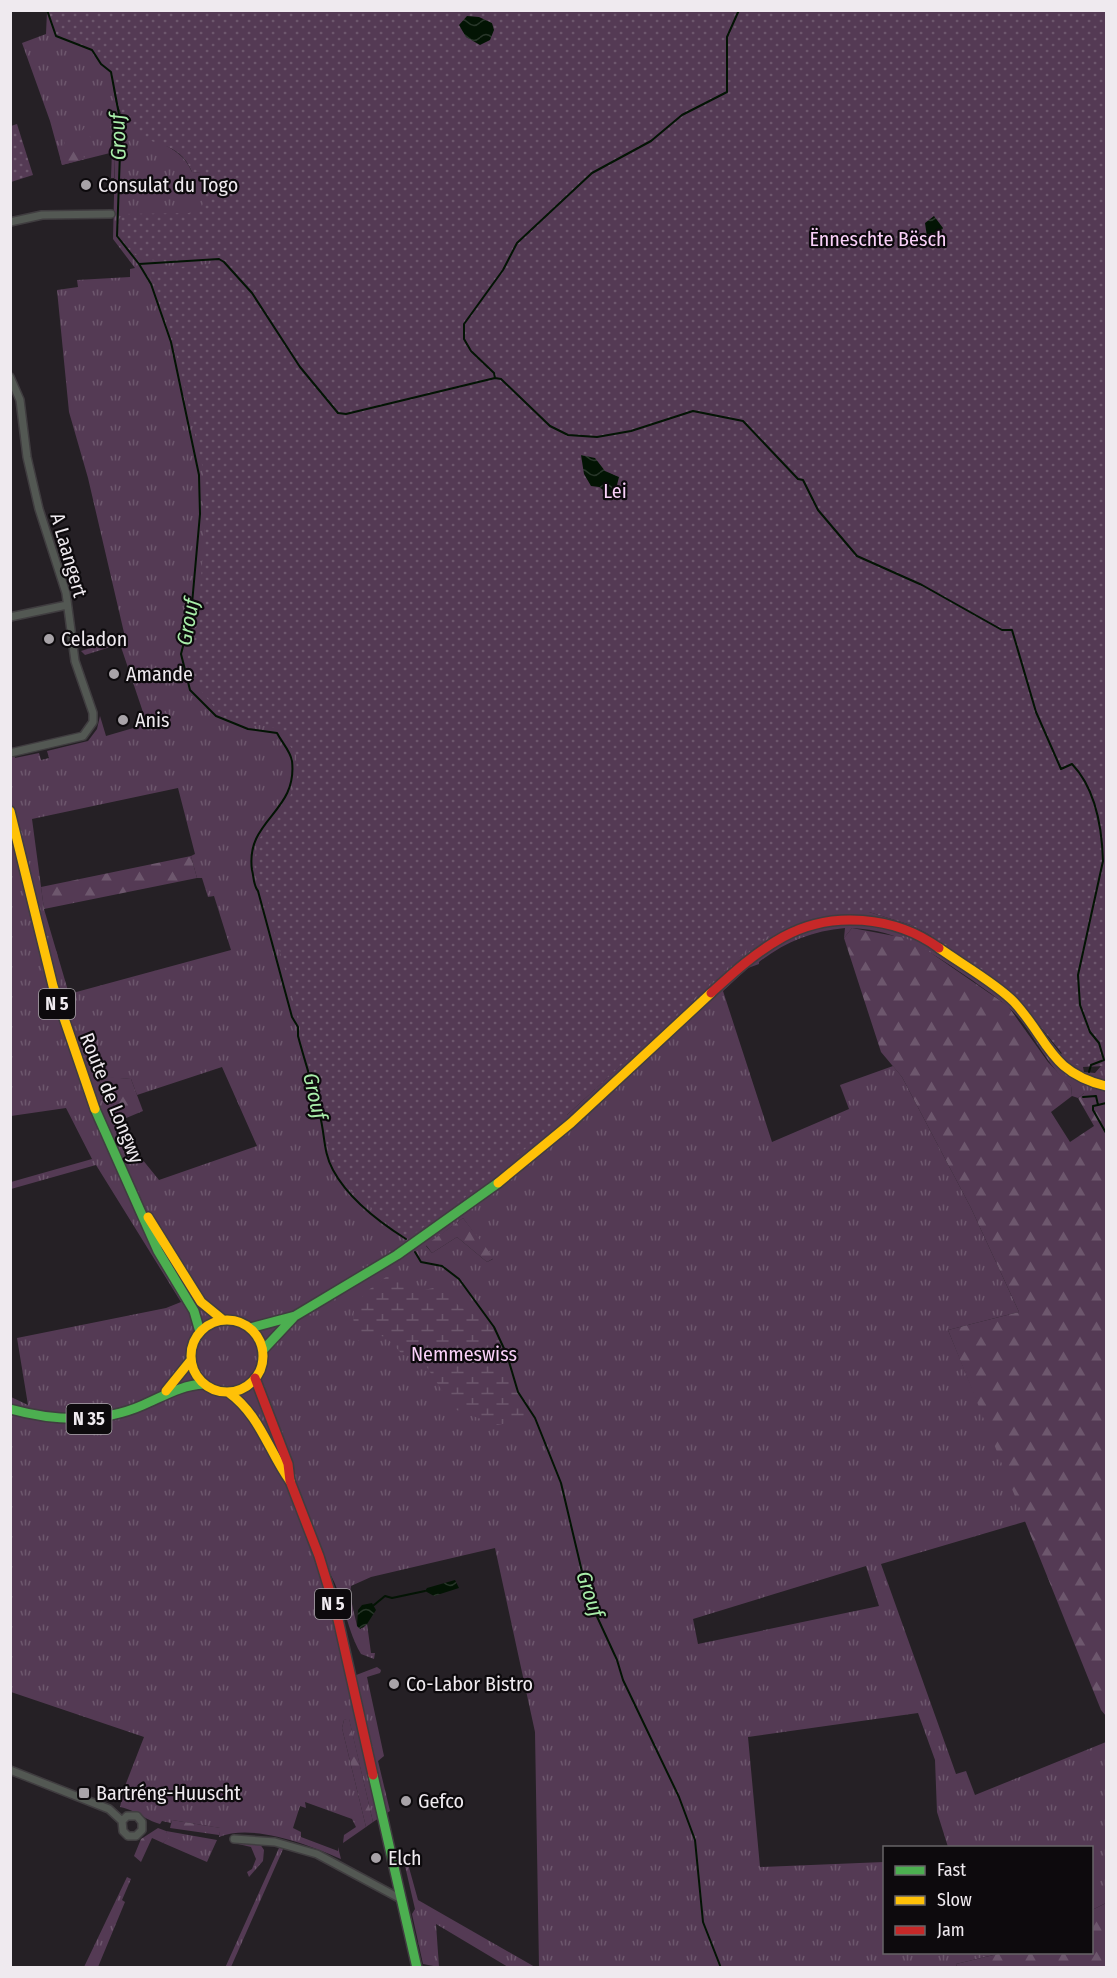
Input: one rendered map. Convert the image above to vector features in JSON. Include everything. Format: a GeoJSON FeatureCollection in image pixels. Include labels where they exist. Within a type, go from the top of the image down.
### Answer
{"type":"FeatureCollection","features":[{"type":"Feature","properties":{"kind":"main road","name":"Route de Longwy"},"geometry":{"type":"LineString","coordinates":[[10,811],[60,1015],[88,1093],[129,1189],[159,1253],[196,1315],[200,1332]]}},
{"type":"Feature","properties":{"kind":"main road"},"geometry":{"type":"LineString","coordinates":[[263,1350],[295,1316],[397,1255],[475,1202],[571,1123],[659,1038],[750,958],[784,936],[817,923],[868,920],[894,925],[925,938],[1013,1001],[1060,1065],[1082,1080],[1107,1086]]}},
{"type":"Feature","properties":{"kind":"main road","name":"Route de Longwy"},"geometry":{"type":"LineString","coordinates":[[129,1189],[201,1302],[223,1320]]}},
{"type":"Feature","properties":{"kind":"main road"},"geometry":{"type":"LineString","coordinates":[[250,1328],[295,1316]]}},
{"type":"Feature","properties":{"kind":"main road"},"geometry":{"type":"LineString","coordinates":[[204,1384],[193,1369],[191,1350],[200,1332],[214,1322],[223,1320]]}},
{"type":"Feature","properties":{"kind":"main road","name":"N 5"},"geometry":{"type":"LineString","coordinates":[[223,1320],[242,1323],[250,1328]]}},
{"type":"Feature","properties":{"kind":"main road"},"geometry":{"type":"LineString","coordinates":[[228,1392],[243,1388],[261,1370],[263,1350],[256,1334],[250,1328]]}},
{"type":"Feature","properties":{"kind":"main road","name":"N 35"},"geometry":{"type":"LineString","coordinates":[[164,1394],[191,1360]]}},
{"type":"Feature","properties":{"kind":"main road","name":"N 5"},"geometry":{"type":"LineString","coordinates":[[255,1378],[288,1464],[290,1481],[319,1556],[337,1616],[417,1968]]}},
{"type":"Feature","properties":{"kind":"main road","name":"N 5"},"geometry":{"type":"LineString","coordinates":[[204,1384],[228,1392],[253,1411],[280,1468],[290,1481]]}},
{"type":"Feature","properties":{"kind":"main road","name":"N 35"},"geometry":{"type":"LineString","coordinates":[[10,1409],[58,1420],[81,1420],[124,1412],[186,1386],[204,1384]]}},
{"type":"Feature","properties":{"kind":"street"},"geometry":{"type":"LineString","coordinates":[[10,222],[42,215],[111,214]]}},
{"type":"Feature","properties":{"kind":"street","name":"A Laangert"},"geometry":{"type":"LineString","coordinates":[[10,377],[20,400],[27,457],[39,509],[68,605],[75,661],[93,713],[93,722],[83,736],[10,753]]}},
{"type":"Feature","properties":{"kind":"street"},"geometry":{"type":"LineString","coordinates":[[10,617],[68,605]]}},
{"type":"Feature","properties":{"kind":"street"},"geometry":{"type":"LineString","coordinates":[[10,1770],[109,1809],[122,1821]]}},
{"type":"Feature","properties":{"kind":"street"},"geometry":{"type":"LineString","coordinates":[[234,1839],[274,1842],[317,1854],[402,1899]]}},
{"type":"Feature","properties":{"kind":"green space"},"geometry":{"type":"Polygon","coordinates":[[[47,11],[56,36],[92,50],[101,64],[111,72],[115,99],[121,114],[129,124],[175,151],[185,160],[192,172],[221,174],[370,53],[392,63],[405,93],[422,206],[442,238],[459,247],[483,233],[516,199],[530,173],[579,145],[599,148],[613,141],[638,102],[651,96],[660,96],[670,105],[673,117],[668,129],[651,141],[638,143],[594,165],[573,189],[507,248],[503,270],[481,282],[465,303],[458,318],[456,332],[459,344],[475,366],[510,394],[487,412],[447,432],[444,442],[461,469],[490,487],[523,535],[544,545],[570,564],[575,558],[541,507],[507,496],[511,469],[508,458],[492,467],[469,456],[459,439],[495,420],[521,400],[561,426],[597,437],[611,422],[631,431],[689,416],[708,431],[733,421],[751,430],[798,479],[795,492],[818,510],[834,533],[848,539],[857,556],[878,572],[899,574],[907,585],[922,585],[933,600],[1002,630],[1012,630],[1029,705],[1044,740],[1061,775],[1080,772],[1094,804],[1100,827],[1103,850],[1102,867],[1084,944],[1080,978],[1080,1011],[1088,1045],[1099,1043],[1098,1063],[1086,1063],[1083,1067],[1084,1072],[1095,1073],[1101,1066],[1106,1066],[1106,1093],[1084,1093],[1078,1098],[1072,1096],[1071,1086],[1008,1007],[944,961],[916,945],[886,933],[852,928],[844,938],[845,928],[810,935],[779,949],[759,964],[748,968],[723,991],[772,1142],[849,1109],[840,1085],[893,1066],[902,1077],[971,1208],[1019,1312],[948,1330],[1027,1521],[881,1564],[956,1774],[966,1771],[975,1795],[1106,1742],[1106,1903],[1093,1910],[1093,1846],[948,1846],[937,1812],[935,1760],[918,1713],[748,1737],[760,1867],[883,1862],[883,1954],[998,1954],[956,1964],[957,1968],[539,1967],[535,1732],[495,1548],[371,1577],[351,1586],[350,1595],[357,1626],[363,1628],[367,1624],[371,1653],[375,1653],[374,1659],[361,1654],[334,1583],[320,1559],[351,1677],[377,1667],[381,1670],[380,1673],[367,1677],[384,1756],[378,1761],[390,1811],[373,1822],[349,1719],[344,1720],[342,1728],[366,1827],[343,1843],[344,1835],[356,1827],[352,1819],[305,1802],[306,1808],[300,1806],[293,1828],[301,1832],[301,1837],[338,1851],[338,1847],[341,1859],[281,1837],[233,1833],[219,1837],[220,1828],[172,1820],[171,1823],[162,1821],[160,1824],[120,1807],[125,1786],[144,1737],[11,1692],[11,1397],[28,1405],[17,1338],[166,1308],[181,1302],[96,1165],[11,1189],[11,1182],[92,1159],[66,1108],[11,1116],[10,739],[15,758],[39,753],[41,760],[49,758],[47,751],[88,741],[97,729],[100,716],[106,736],[147,724],[120,644],[85,655],[81,651],[125,637],[88,478],[69,412],[57,290],[78,287],[77,280],[130,277],[130,269],[135,268],[113,239],[115,154],[125,154],[127,148],[120,139],[121,125],[113,125],[110,153],[62,165],[50,121],[22,43],[46,34],[47,11]],[[210,333],[210,362],[228,515],[241,582],[261,646],[291,707],[345,673],[408,805],[308,854],[323,889],[297,901],[324,995],[395,1127],[529,1055],[567,1115],[715,978],[701,956],[593,738],[449,516],[348,561],[286,392],[269,357],[210,333]],[[581,455],[584,474],[591,486],[599,487],[609,494],[615,493],[619,477],[605,471],[595,458],[581,455]],[[852,626],[835,632],[922,830],[938,881],[920,883],[872,902],[869,912],[911,925],[928,934],[1000,984],[1017,998],[1061,1054],[1064,1051],[1033,963],[1033,919],[1041,884],[1012,873],[990,796],[956,728],[912,659],[938,656],[961,680],[972,681],[1003,663],[1000,655],[992,643],[981,635],[959,628],[945,642],[893,653],[895,662],[862,667],[852,647],[852,626]],[[178,788],[32,819],[44,909],[69,994],[231,950],[214,896],[208,897],[202,878],[197,878],[191,856],[195,854],[178,788]],[[222,1067],[137,1095],[131,1079],[98,1077],[108,1105],[113,1104],[129,1143],[159,1180],[257,1146],[222,1067]],[[463,1218],[426,1246],[432,1253],[457,1237],[487,1262],[493,1259],[463,1218]],[[866,1566],[693,1619],[698,1644],[879,1606],[866,1566]]]}},
{"type":"Feature","properties":{"kind":"green space","name":"Lei"},"geometry":{"type":"Polygon","coordinates":[[[47,11],[1106,11],[1106,1066],[1082,1067],[1069,1062],[1017,998],[928,934],[911,925],[869,912],[823,912],[798,919],[751,946],[567,1115],[463,1199],[407,1239],[380,1218],[361,1195],[356,1195],[333,1170],[290,986],[268,912],[268,893],[257,886],[254,863],[258,840],[286,808],[297,777],[296,755],[279,729],[222,717],[195,683],[186,665],[199,603],[205,527],[203,469],[177,357],[149,273],[155,270],[224,262],[233,269],[220,256],[171,261],[155,260],[141,257],[129,250],[121,238],[118,220],[124,214],[189,213],[202,206],[205,196],[201,173],[192,172],[187,161],[173,149],[148,140],[132,129],[119,109],[111,72],[101,64],[92,50],[56,36],[47,11]]]}},
{"type":"Feature","properties":{"kind":"green space"},"geometry":{"type":"Polygon","coordinates":[[[17,124],[33,175],[11,182],[11,126],[17,124]]]}},
{"type":"Feature","properties":{"kind":"green space"},"geometry":{"type":"Polygon","coordinates":[[[93,125],[98,131],[94,138],[82,135],[84,159],[62,165],[60,157],[68,132],[80,133],[86,126],[93,125]]]}},
{"type":"Feature","properties":{"kind":"green space"},"geometry":{"type":"Polygon","coordinates":[[[113,125],[121,125],[120,139],[127,148],[125,154],[115,155],[114,178],[111,178],[113,125]]]}},
{"type":"Feature","properties":{"kind":"green space"},"geometry":{"type":"Polygon","coordinates":[[[191,856],[197,878],[44,909],[41,887],[191,856]]]}},
{"type":"Feature","properties":{"kind":"green space"},"geometry":{"type":"Polygon","coordinates":[[[852,928],[905,938],[921,946],[1008,1006],[1048,1062],[1071,1086],[1072,1096],[1051,1112],[1070,1142],[1094,1126],[1078,1098],[1084,1093],[1106,1093],[1106,1716],[1101,1710],[948,1330],[1019,1312],[971,1208],[902,1077],[881,1052],[844,938],[852,928]]]}},
{"type":"Feature","properties":{"kind":"green space"},"geometry":{"type":"Polygon","coordinates":[[[98,1076],[131,1079],[143,1111],[119,1121],[113,1104],[108,1106],[98,1076]]]}},
{"type":"Feature","properties":{"kind":"green space"},"geometry":{"type":"Polygon","coordinates":[[[463,1218],[494,1258],[487,1262],[457,1237],[432,1253],[426,1245],[463,1218]]]}},
{"type":"Feature","properties":{"kind":"green space","name":"Nemmeswiss"},"geometry":{"type":"Polygon","coordinates":[[[393,1272],[400,1272],[416,1292],[433,1288],[443,1289],[459,1306],[494,1327],[507,1355],[518,1392],[535,1418],[497,1425],[454,1409],[421,1358],[403,1355],[386,1337],[381,1336],[361,1346],[353,1320],[354,1311],[364,1295],[393,1272]]]}},
{"type":"Feature","properties":{"kind":"green space"},"geometry":{"type":"Polygon","coordinates":[[[349,1718],[373,1822],[366,1827],[342,1728],[344,1720],[349,1718]]]}},
{"type":"Feature","properties":{"kind":"green space"},"geometry":{"type":"Polygon","coordinates":[[[172,1820],[221,1828],[219,1835],[170,1828],[172,1820]]]}},
{"type":"Feature","properties":{"kind":"green space"},"geometry":{"type":"Polygon","coordinates":[[[158,1828],[166,1831],[169,1838],[163,1843],[152,1838],[141,1862],[134,1856],[141,1839],[158,1828]]]}},
{"type":"Feature","properties":{"kind":"green space"},"geometry":{"type":"Polygon","coordinates":[[[166,1831],[217,1840],[207,1862],[163,1843],[168,1838],[166,1831]]]}},
{"type":"Feature","properties":{"kind":"green space"},"geometry":{"type":"Polygon","coordinates":[[[234,1843],[260,1844],[264,1850],[263,1861],[249,1877],[247,1872],[252,1869],[256,1859],[251,1847],[234,1843]]]}},
{"type":"Feature","properties":{"kind":"green space"},"geometry":{"type":"Polygon","coordinates":[[[284,1847],[231,1967],[225,1968],[279,1848],[284,1847]]]}},
{"type":"Feature","properties":{"kind":"green space"},"geometry":{"type":"Polygon","coordinates":[[[402,1853],[405,1853],[418,1900],[535,1967],[508,1967],[436,1924],[439,1967],[423,1964],[412,1914],[415,1909],[402,1853]]]}},
{"type":"Feature","properties":{"kind":"green space"},"geometry":{"type":"Polygon","coordinates":[[[127,1877],[131,1879],[122,1900],[125,1902],[98,1967],[84,1967],[127,1877]]]}},
{"type":"Feature","properties":{"kind":"green space"},"geometry":{"type":"Polygon","coordinates":[[[1106,1903],[1106,1967],[957,1967],[956,1964],[998,1954],[1093,1954],[1093,1910],[1106,1903]]]}},
{"type":"Feature","properties":{"kind":"water"},"geometry":{"type":"Polygon","coordinates":[[[467,16],[479,17],[492,23],[494,30],[490,40],[480,45],[466,37],[459,25],[467,16]]]}},
{"type":"Feature","properties":{"kind":"water"},"geometry":{"type":"Polygon","coordinates":[[[934,216],[943,228],[939,236],[927,237],[925,223],[934,216]]]}},
{"type":"Feature","properties":{"kind":"water"},"geometry":{"type":"Polygon","coordinates":[[[581,455],[595,458],[605,471],[619,477],[615,493],[609,494],[599,487],[591,486],[584,474],[581,455]]]}},
{"type":"Feature","properties":{"kind":"water"},"geometry":{"type":"Polygon","coordinates":[[[455,1580],[459,1588],[434,1596],[425,1591],[427,1588],[455,1580]]]}},
{"type":"Feature","properties":{"kind":"water"},"geometry":{"type":"Polygon","coordinates":[[[372,1603],[376,1610],[367,1624],[360,1629],[357,1626],[358,1610],[362,1605],[372,1603]]]}},
{"type":"Feature","properties":{"kind":"waterway","name":"Grouf"},"geometry":{"type":"LineString","coordinates":[[47,10],[56,36],[92,50],[101,64],[111,72],[121,125],[117,236],[151,284],[171,342],[199,475],[200,514],[191,615],[181,654],[190,690],[216,716],[248,729],[277,733],[288,750],[292,761],[292,779],[280,805],[256,839],[252,853],[254,884],[258,891],[292,1017],[298,1027],[298,1036],[318,1106],[330,1163],[339,1180],[356,1200],[385,1225],[406,1239]]}},
{"type":"Feature","properties":{"kind":"waterway"},"geometry":{"type":"LineString","coordinates":[[495,378],[494,373],[471,351],[464,339],[464,324],[503,270],[517,243],[592,173],[651,141],[682,115],[727,92],[727,37],[739,10]]}},
{"type":"Feature","properties":{"kind":"waterway"},"geometry":{"type":"LineString","coordinates":[[139,264],[219,259],[224,262],[252,293],[300,367],[338,413],[346,414],[495,378],[501,379],[550,426],[568,435],[597,437],[631,431],[693,411],[743,421],[798,479],[803,480],[818,510],[857,556],[922,585],[1002,630],[1012,630],[1036,712],[1061,769],[1072,764],[1080,774],[1092,797],[1099,822],[1103,861],[1078,975],[1080,1005],[1090,1032],[1099,1043],[1104,1060],[1091,1065],[1089,1072]]}},
{"type":"Feature","properties":{"kind":"waterway"},"geometry":{"type":"LineString","coordinates":[[1083,1097],[1096,1096],[1098,1105],[1093,1106],[1093,1110],[1106,1133]]}},
{"type":"Feature","properties":{"kind":"waterway"},"geometry":{"type":"LineString","coordinates":[[1098,1105],[1106,1103]]}},
{"type":"Feature","properties":{"kind":"waterway","name":"Grouf"},"geometry":{"type":"LineString","coordinates":[[415,1252],[421,1262],[442,1266],[459,1279],[494,1327],[507,1355],[518,1392],[535,1418],[561,1483],[588,1597],[617,1660],[623,1680],[679,1797],[695,1840],[703,1922],[721,1968]]}},
{"type":"Feature","properties":{"kind":"waterway"},"geometry":{"type":"LineString","coordinates":[[374,1605],[385,1596],[392,1598],[425,1591]]}},
{"type":"Feature","properties":{"kind":"traffic: fast"},"geometry":{"type":"LineString","coordinates":[[95,1109],[158,1251],[194,1311],[200,1332]]}},
{"type":"Feature","properties":{"kind":"traffic: fast"},"geometry":{"type":"LineString","coordinates":[[250,1328],[295,1316],[397,1255],[498,1183]]}},
{"type":"Feature","properties":{"kind":"traffic: fast"},"geometry":{"type":"LineString","coordinates":[[263,1350],[293,1318]]}},
{"type":"Feature","properties":{"kind":"traffic: fast"},"geometry":{"type":"LineString","coordinates":[[10,1409],[60,1418],[94,1418],[127,1411],[180,1389],[204,1384]]}},
{"type":"Feature","properties":{"kind":"traffic: fast"},"geometry":{"type":"LineString","coordinates":[[373,1775],[417,1968]]}},
{"type":"Feature","properties":{"kind":"traffic: slow"},"geometry":{"type":"LineString","coordinates":[[10,811],[53,986],[95,1109]]}},
{"type":"Feature","properties":{"kind":"traffic: slow"},"geometry":{"type":"LineString","coordinates":[[939,948],[1007,995],[1026,1016],[1061,1063],[1087,1080],[1106,1086]]}},
{"type":"Feature","properties":{"kind":"traffic: slow"},"geometry":{"type":"LineString","coordinates":[[498,1183],[571,1123],[711,993]]}},
{"type":"Feature","properties":{"kind":"traffic: slow"},"geometry":{"type":"LineString","coordinates":[[148,1217],[201,1302],[223,1320]]}},
{"type":"Feature","properties":{"kind":"traffic: slow"},"geometry":{"type":"LineString","coordinates":[[227,1320],[247,1326],[257,1336],[263,1356],[257,1376],[247,1386],[227,1392],[207,1386],[197,1376],[191,1356],[197,1336],[207,1326],[227,1320]]}},
{"type":"Feature","properties":{"kind":"traffic: slow"},"geometry":{"type":"LineString","coordinates":[[166,1391],[191,1360]]}},
{"type":"Feature","properties":{"kind":"traffic: slow"},"geometry":{"type":"LineString","coordinates":[[228,1392],[239,1401],[256,1422],[290,1481]]}},
{"type":"Feature","properties":{"kind":"traffic: jam"},"geometry":{"type":"LineString","coordinates":[[711,993],[773,943],[802,928],[821,923],[842,920],[883,923],[922,937],[939,948]]}},
{"type":"Feature","properties":{"kind":"traffic: jam"},"geometry":{"type":"LineString","coordinates":[[255,1378],[288,1464],[290,1481],[319,1556],[337,1615],[373,1775]]}},
{"type":"Feature","properties":{"kind":"place","name":"Consulat du Togo"},"geometry":{"type":"Point","coordinates":[86,185]}},
{"type":"Feature","properties":{"kind":"place","name":"Celadon"},"geometry":{"type":"Point","coordinates":[49,639]}},
{"type":"Feature","properties":{"kind":"place","name":"Amande"},"geometry":{"type":"Point","coordinates":[114,674]}},
{"type":"Feature","properties":{"kind":"place","name":"Anis"},"geometry":{"type":"Point","coordinates":[123,720]}},
{"type":"Feature","properties":{"kind":"place","name":"Co-Labor Bistro"},"geometry":{"type":"Point","coordinates":[394,1684]}},
{"type":"Feature","properties":{"kind":"place","name":"Bartréng-Huuscht"},"geometry":{"type":"Point","coordinates":[84,1793]}},
{"type":"Feature","properties":{"kind":"place","name":"Gefco"},"geometry":{"type":"Point","coordinates":[406,1801]}},
{"type":"Feature","properties":{"kind":"place","name":"Elch"},"geometry":{"type":"Point","coordinates":[376,1858]}},
{"type":"Feature","properties":{"kind":"park label","name":"Ënneschte Bësch"},"geometry":{"type":"Point","coordinates":[878,239]}}]}
